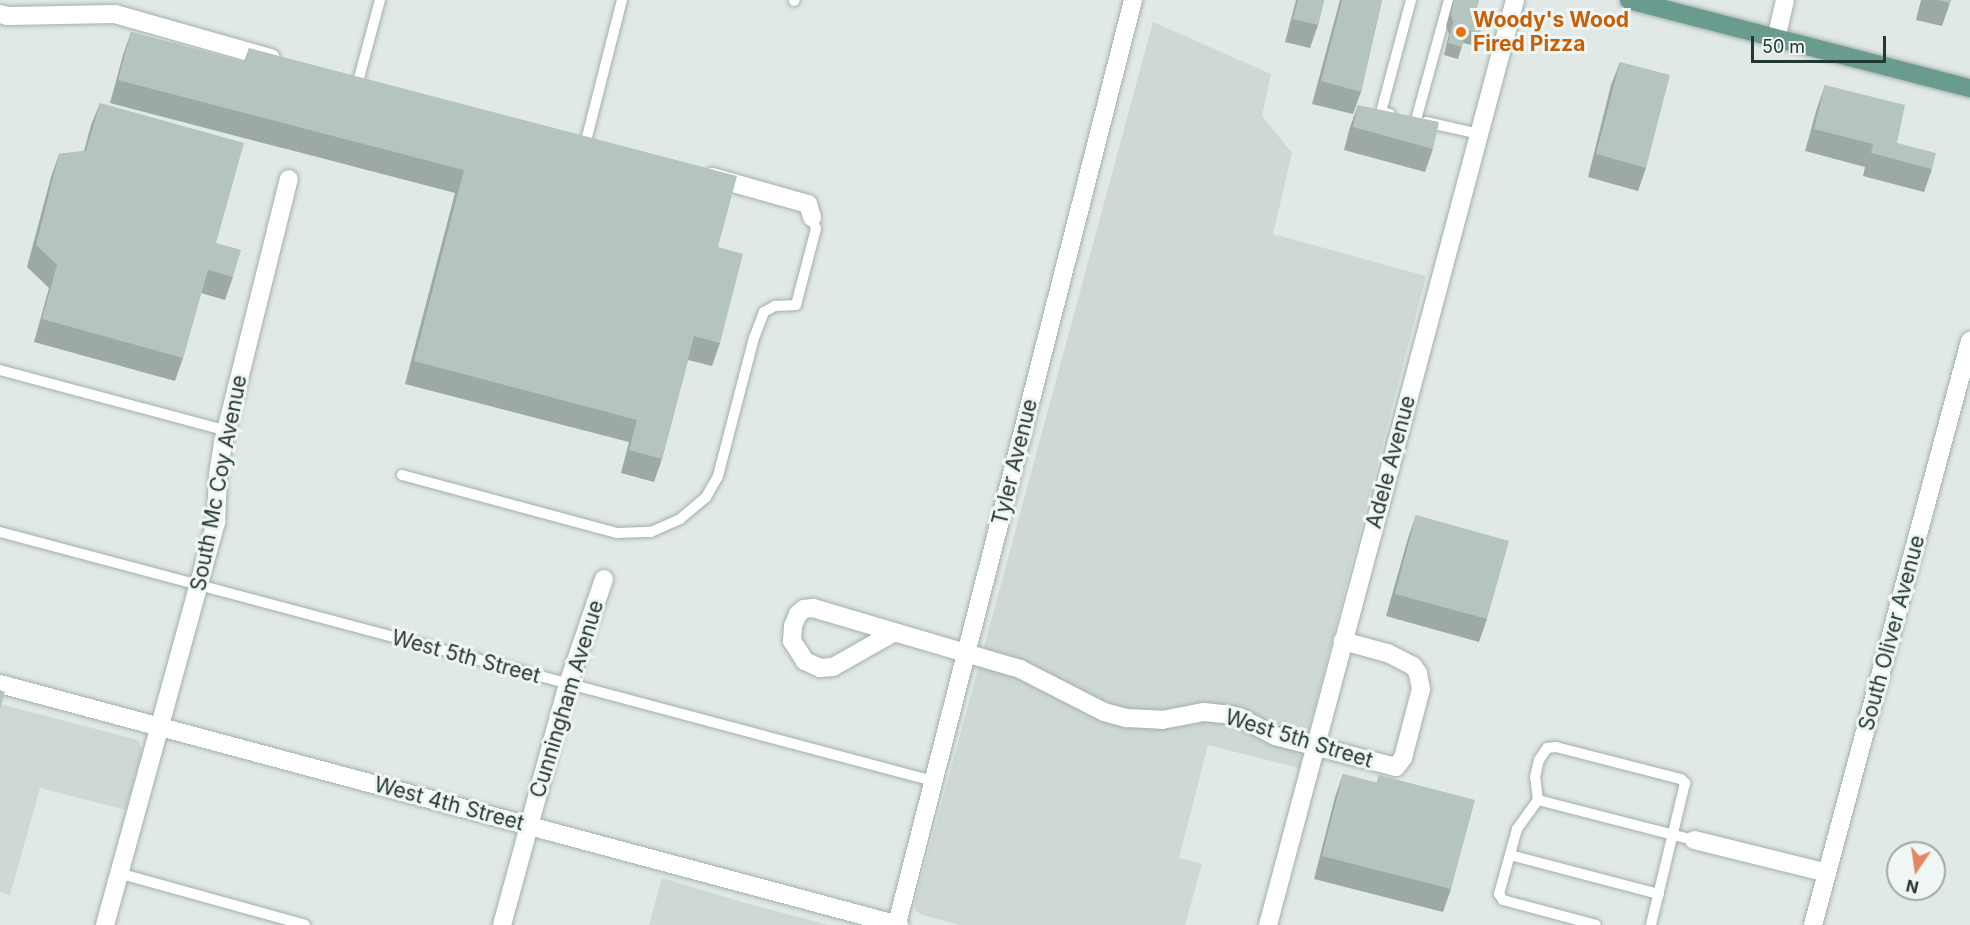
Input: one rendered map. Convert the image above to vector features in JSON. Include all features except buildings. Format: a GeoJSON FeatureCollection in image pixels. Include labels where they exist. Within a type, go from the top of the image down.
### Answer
{"type":"FeatureCollection","features":[{"type":"Feature","properties":{"kind":"main road"},"geometry":{"type":"LineString","coordinates":[[1629,0],[1970,88]]}},
{"type":"Feature","properties":{"kind":"street","name":"Tyler Avenue"},"geometry":{"type":"LineString","coordinates":[[897,925],[1133,0]]}},
{"type":"Feature","properties":{"kind":"street","name":"Adele Avenue"},"geometry":{"type":"LineString","coordinates":[[1268,925],[1515,0]]}},
{"type":"Feature","properties":{"kind":"street"},"geometry":{"type":"LineString","coordinates":[[1776,39],[1785,0]]}},
{"type":"Feature","properties":{"kind":"street"},"geometry":{"type":"LineString","coordinates":[[0,14],[8,16],[115,14],[285,62]]}},
{"type":"Feature","properties":{"kind":"street"},"geometry":{"type":"LineString","coordinates":[[337,76],[377,87]]}},
{"type":"Feature","properties":{"kind":"street"},"geometry":{"type":"LineString","coordinates":[[567,136],[605,147]]}},
{"type":"Feature","properties":{"kind":"street"},"geometry":{"type":"LineString","coordinates":[[693,172],[808,204],[812,217]]}},
{"type":"Feature","properties":{"kind":"street","name":"South Mc Coy Avenue"},"geometry":{"type":"LineString","coordinates":[[105,925],[216,523],[218,475],[226,431],[290,179]]}},
{"type":"Feature","properties":{"kind":"street","name":"South Oliver Avenue"},"geometry":{"type":"LineString","coordinates":[[1813,925],[1970,341]]}},
{"type":"Feature","properties":{"kind":"street","name":"Cunningham Avenue"},"geometry":{"type":"LineString","coordinates":[[502,925],[568,684],[604,579]]}},
{"type":"Feature","properties":{"kind":"street","name":"West 5th Street"},"geometry":{"type":"LineString","coordinates":[[893,633],[833,667],[819,668],[805,661],[792,641],[793,626],[798,614],[804,609],[813,608],[1020,669],[1104,712],[1127,718],[1162,720],[1204,712],[1224,714],[1239,717],[1275,736],[1389,767],[1396,766],[1403,758],[1421,689],[1418,673],[1413,666],[1388,653],[1343,641]]}},
{"type":"Feature","properties":{"kind":"street","name":"West 4th Street"},"geometry":{"type":"LineString","coordinates":[[0,684],[897,925]]}},
{"type":"Feature","properties":{"kind":"street"},"geometry":{"type":"LineString","coordinates":[[1694,840],[1827,873]]}},
{"type":"Feature","properties":{"kind":"lane"},"geometry":{"type":"LineString","coordinates":[[358,82],[380,0]]}},
{"type":"Feature","properties":{"kind":"lane"},"geometry":{"type":"LineString","coordinates":[[586,141],[622,0]]}},
{"type":"Feature","properties":{"kind":"lane"},"geometry":{"type":"LineString","coordinates":[[1411,0],[1381,112],[1479,134]]}},
{"type":"Feature","properties":{"kind":"lane"},"geometry":{"type":"LineString","coordinates":[[1407,118],[1449,0]]}},
{"type":"Feature","properties":{"kind":"lane"},"geometry":{"type":"LineString","coordinates":[[402,475],[617,533],[651,532],[680,519],[706,497],[718,476],[754,338],[764,312],[776,306],[795,305],[816,229],[812,217]]}},
{"type":"Feature","properties":{"kind":"lane"},"geometry":{"type":"LineString","coordinates":[[0,370],[226,431]]}},
{"type":"Feature","properties":{"kind":"lane","name":"West 5th Street"},"geometry":{"type":"LineString","coordinates":[[0,532],[933,782]]}},
{"type":"Feature","properties":{"kind":"lane"},"geometry":{"type":"LineString","coordinates":[[1596,925],[1503,900],[1499,894],[1521,820],[1538,800],[1535,777],[1542,752],[1547,748],[1556,747],[1682,779],[1686,788],[1651,925]]}},
{"type":"Feature","properties":{"kind":"lane"},"geometry":{"type":"LineString","coordinates":[[1538,800],[1694,840]]}},
{"type":"Feature","properties":{"kind":"lane"},"geometry":{"type":"LineString","coordinates":[[1510,855],[1659,894]]}},
{"type":"Feature","properties":{"kind":"lane"},"geometry":{"type":"LineString","coordinates":[[118,873],[305,925]]}},
{"type":"Feature","properties":{"kind":"shaded area"},"geometry":{"type":"Polygon","coordinates":[[[1153,22],[1271,74],[1262,116],[1292,153],[1273,234],[1426,276],[1299,768],[1208,745],[1179,858],[1202,864],[1185,925],[960,925],[922,915],[915,910],[915,902],[1153,22]]]}},
{"type":"Feature","properties":{"kind":"shaded area"},"geometry":{"type":"Polygon","coordinates":[[[0,704],[138,740],[142,750],[126,810],[40,788],[10,895],[0,892],[0,704]]]}},
{"type":"Feature","properties":{"kind":"shaded area"},"geometry":{"type":"Polygon","coordinates":[[[662,878],[745,903],[829,925],[649,925],[662,878]]]}},
{"type":"Feature","properties":{"kind":"place","name":"Woody's Wood Fired Pizza"},"geometry":{"type":"Point","coordinates":[1461,32]}}]}
